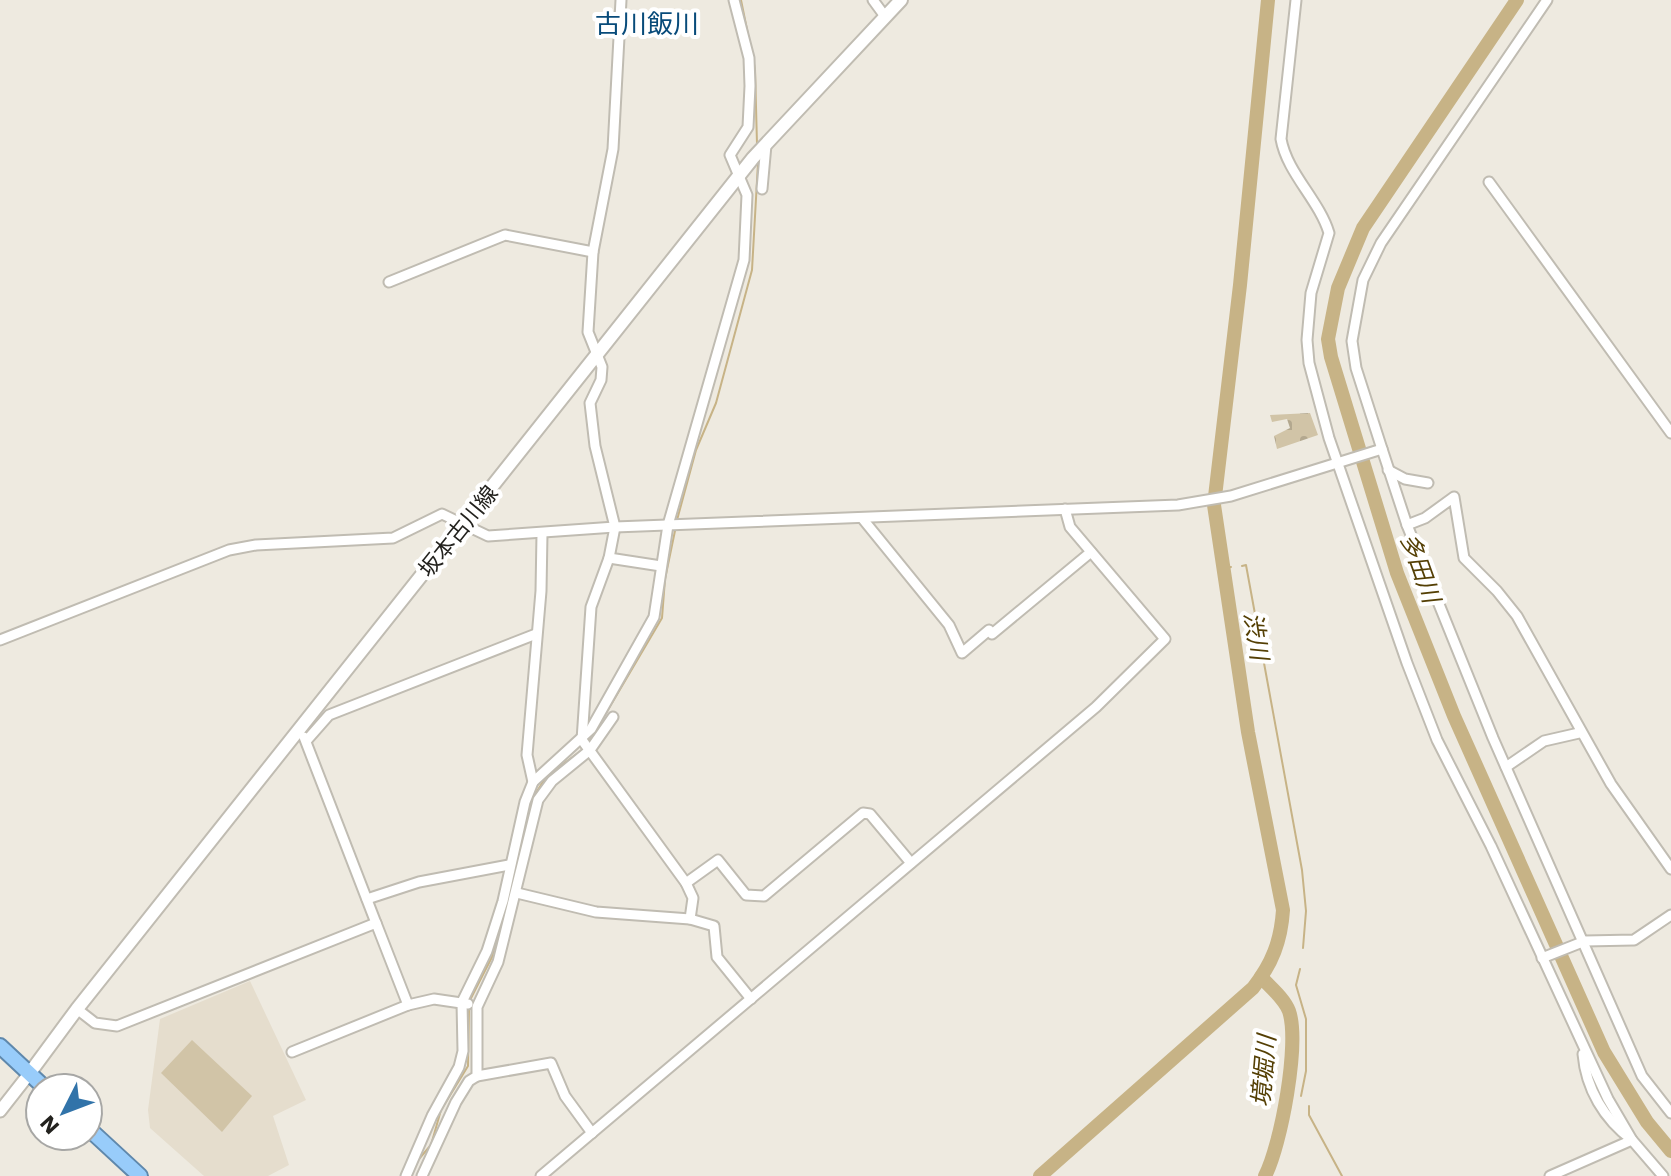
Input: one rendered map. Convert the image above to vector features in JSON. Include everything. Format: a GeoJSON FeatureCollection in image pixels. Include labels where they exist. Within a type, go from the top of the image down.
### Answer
{"type":"FeatureCollection","features":[{"type":"Feature","properties":{"kind":"highway"},"geometry":{"type":"LineString","coordinates":[[0,1046],[27,1072]]}},
{"type":"Feature","properties":{"kind":"highway"},"geometry":{"type":"LineString","coordinates":[[104,1143],[140,1176]]}},
{"type":"Feature","properties":{"kind":"main road","name":"坂本古川線"},"geometry":{"type":"LineString","coordinates":[[30,1072],[77,1009],[303,736],[463,524],[739,175],[901,0]]}},
{"type":"Feature","properties":{"kind":"street"},"geometry":{"type":"LineString","coordinates":[[621,0],[613,149],[593,252],[588,332],[602,375],[590,403],[595,446],[615,527],[589,625],[586,745],[686,883],[693,898],[690,919]]}},
{"type":"Feature","properties":{"kind":"street"},"geometry":{"type":"LineString","coordinates":[[477,1076],[469,1004],[498,962],[517,893],[514,869],[525,802],[533,782],[586,745],[654,617],[661,566],[744,260],[747,195],[730,155],[748,127],[749,58],[734,0]]}},
{"type":"Feature","properties":{"kind":"street"},"geometry":{"type":"LineString","coordinates":[[873,0],[884,15]]}},
{"type":"Feature","properties":{"kind":"street"},"geometry":{"type":"LineString","coordinates":[[1296,0],[1281,139],[1285,155],[1313,196],[1329,233],[1311,293],[1307,340],[1315,391],[1437,740],[1544,958],[1582,1046],[1632,1140],[1663,1176]]}},
{"type":"Feature","properties":{"kind":"street"},"geometry":{"type":"LineString","coordinates":[[1547,0],[1396,220],[1363,280],[1352,341],[1356,368],[1379,450],[1506,767],[1642,1076],[1671,1113]]}},
{"type":"Feature","properties":{"kind":"street"},"geometry":{"type":"LineString","coordinates":[[762,189],[766,144]]}},
{"type":"Feature","properties":{"kind":"street"},"geometry":{"type":"LineString","coordinates":[[1489,182],[1671,433]]}},
{"type":"Feature","properties":{"kind":"street"},"geometry":{"type":"LineString","coordinates":[[389,282],[505,235],[593,252]]}},
{"type":"Feature","properties":{"kind":"street"},"geometry":{"type":"LineString","coordinates":[[0,640],[229,550],[256,545],[393,538],[442,514],[488,536],[615,527],[1198,502],[1228,497],[1379,450]]}},
{"type":"Feature","properties":{"kind":"street"},"geometry":{"type":"LineString","coordinates":[[1388,470],[1405,479],[1428,483]]}},
{"type":"Feature","properties":{"kind":"street"},"geometry":{"type":"LineString","coordinates":[[1407,525],[1425,518],[1454,497],[1464,558],[1517,616],[1579,733],[1671,869]]}},
{"type":"Feature","properties":{"kind":"street"},"geometry":{"type":"LineString","coordinates":[[541,1176],[1096,707],[1165,639],[1070,527],[1065,509]]}},
{"type":"Feature","properties":{"kind":"street"},"geometry":{"type":"LineString","coordinates":[[862,518],[949,625],[962,653],[989,630],[992,634],[1091,552]]}},
{"type":"Feature","properties":{"kind":"street"},"geometry":{"type":"LineString","coordinates":[[533,782],[527,755],[541,591],[542,534]]}},
{"type":"Feature","properties":{"kind":"street"},"geometry":{"type":"LineString","coordinates":[[609,558],[661,566]]}},
{"type":"Feature","properties":{"kind":"street"},"geometry":{"type":"LineString","coordinates":[[408,1005],[303,736],[329,715],[536,634]]}},
{"type":"Feature","properties":{"kind":"street"},"geometry":{"type":"LineString","coordinates":[[406,1176],[432,1116],[459,1067],[469,1004],[538,800],[613,717]]}},
{"type":"Feature","properties":{"kind":"street"},"geometry":{"type":"LineString","coordinates":[[1506,767],[1544,741],[1579,733]]}},
{"type":"Feature","properties":{"kind":"street"},"geometry":{"type":"LineString","coordinates":[[686,883],[718,860],[746,895],[764,896],[863,813],[870,814],[911,863]]}},
{"type":"Feature","properties":{"kind":"street"},"geometry":{"type":"LineString","coordinates":[[367,899],[419,882],[514,869]]}},
{"type":"Feature","properties":{"kind":"street"},"geometry":{"type":"LineString","coordinates":[[517,893],[609,914],[690,919],[714,926],[717,957],[751,999]]}},
{"type":"Feature","properties":{"kind":"street"},"geometry":{"type":"LineString","coordinates":[[1544,958],[1582,941],[1634,940],[1671,915]]}},
{"type":"Feature","properties":{"kind":"street"},"geometry":{"type":"LineString","coordinates":[[77,1009],[95,1023],[117,1026],[376,923]]}},
{"type":"Feature","properties":{"kind":"street"},"geometry":{"type":"LineString","coordinates":[[292,1052],[408,1005],[434,999],[469,1004]]}},
{"type":"Feature","properties":{"kind":"street"},"geometry":{"type":"LineString","coordinates":[[422,1176],[456,1102],[469,1081],[477,1076],[551,1063],[565,1096],[592,1133]]}},
{"type":"Feature","properties":{"kind":"street"},"geometry":{"type":"LineString","coordinates":[[0,1111],[24,1080]]}},
{"type":"Feature","properties":{"kind":"street"},"geometry":{"type":"LineString","coordinates":[[1550,1176],[1632,1140]]}},
{"type":"Feature","properties":{"kind":"shaded area"},"geometry":{"type":"Polygon","coordinates":[[[250,981],[306,1100],[273,1116],[289,1165],[268,1176],[204,1176],[150,1128],[148,1110],[160,1019],[250,981]]]}},
{"type":"Feature","properties":{"kind":"green space"},"geometry":{"type":"Polygon","coordinates":[[[1310,413],[1318,435],[1277,449],[1274,436],[1290,428],[1287,419],[1272,422],[1270,415],[1310,413]]]}},
{"type":"Feature","properties":{"kind":"green space"},"geometry":{"type":"Polygon","coordinates":[[[192,1040],[252,1096],[222,1132],[161,1073],[192,1040]]]}},
{"type":"Feature","properties":{"kind":"waterway"},"geometry":{"type":"LineString","coordinates":[[741,0],[755,69],[757,144]]}},
{"type":"Feature","properties":{"kind":"waterway","name":"渋川"},"geometry":{"type":"LineString","coordinates":[[1040,1176],[1253,988],[1270,961],[1280,932],[1283,910],[1248,732],[1214,505],[1240,285],[1268,0]]}},
{"type":"Feature","properties":{"kind":"waterway","name":"多田川"},"geometry":{"type":"LineString","coordinates":[[1517,0],[1363,228],[1338,288],[1328,339],[1397,573],[1454,716],[1604,1052],[1647,1122],[1671,1151]]}},
{"type":"Feature","properties":{"kind":"waterway"},"geometry":{"type":"LineString","coordinates":[[677,520],[696,450],[716,403],[752,270],[758,163]]}},
{"type":"Feature","properties":{"kind":"waterway"},"geometry":{"type":"LineString","coordinates":[[589,742],[662,618],[665,579],[676,526]]}},
{"type":"Feature","properties":{"kind":"waterway"},"geometry":{"type":"LineString","coordinates":[[1242,566],[1246,565],[1302,870],[1306,911],[1303,948]]}},
{"type":"Feature","properties":{"kind":"waterway","name":"渋川"},"geometry":{"type":"LineString","coordinates":[[1221,569],[1231,567]]}},
{"type":"Feature","properties":{"kind":"waterway"},"geometry":{"type":"LineString","coordinates":[[529,804],[546,777],[582,750]]}},
{"type":"Feature","properties":{"kind":"waterway"},"geometry":{"type":"LineString","coordinates":[[469,1002],[492,957],[521,842]]}},
{"type":"Feature","properties":{"kind":"waterway"},"geometry":{"type":"LineString","coordinates":[[1300,969],[1296,985],[1306,1019],[1306,1071],[1301,1096]]}},
{"type":"Feature","properties":{"kind":"waterway","name":"境堀川"},"geometry":{"type":"LineString","coordinates":[[1261,977],[1287,1006],[1292,1026],[1283,1119],[1265,1176]]}},
{"type":"Feature","properties":{"kind":"waterway"},"geometry":{"type":"LineString","coordinates":[[418,1160],[431,1145],[441,1110],[468,1066],[469,1009]]}},
{"type":"Feature","properties":{"kind":"waterway"},"geometry":{"type":"LineString","coordinates":[[1309,1106],[1309,1115],[1342,1176]]}},
{"type":"Feature","properties":{"kind":"district","name":"古川飯川"},"geometry":{"type":"Point","coordinates":[647,24]}}]}
